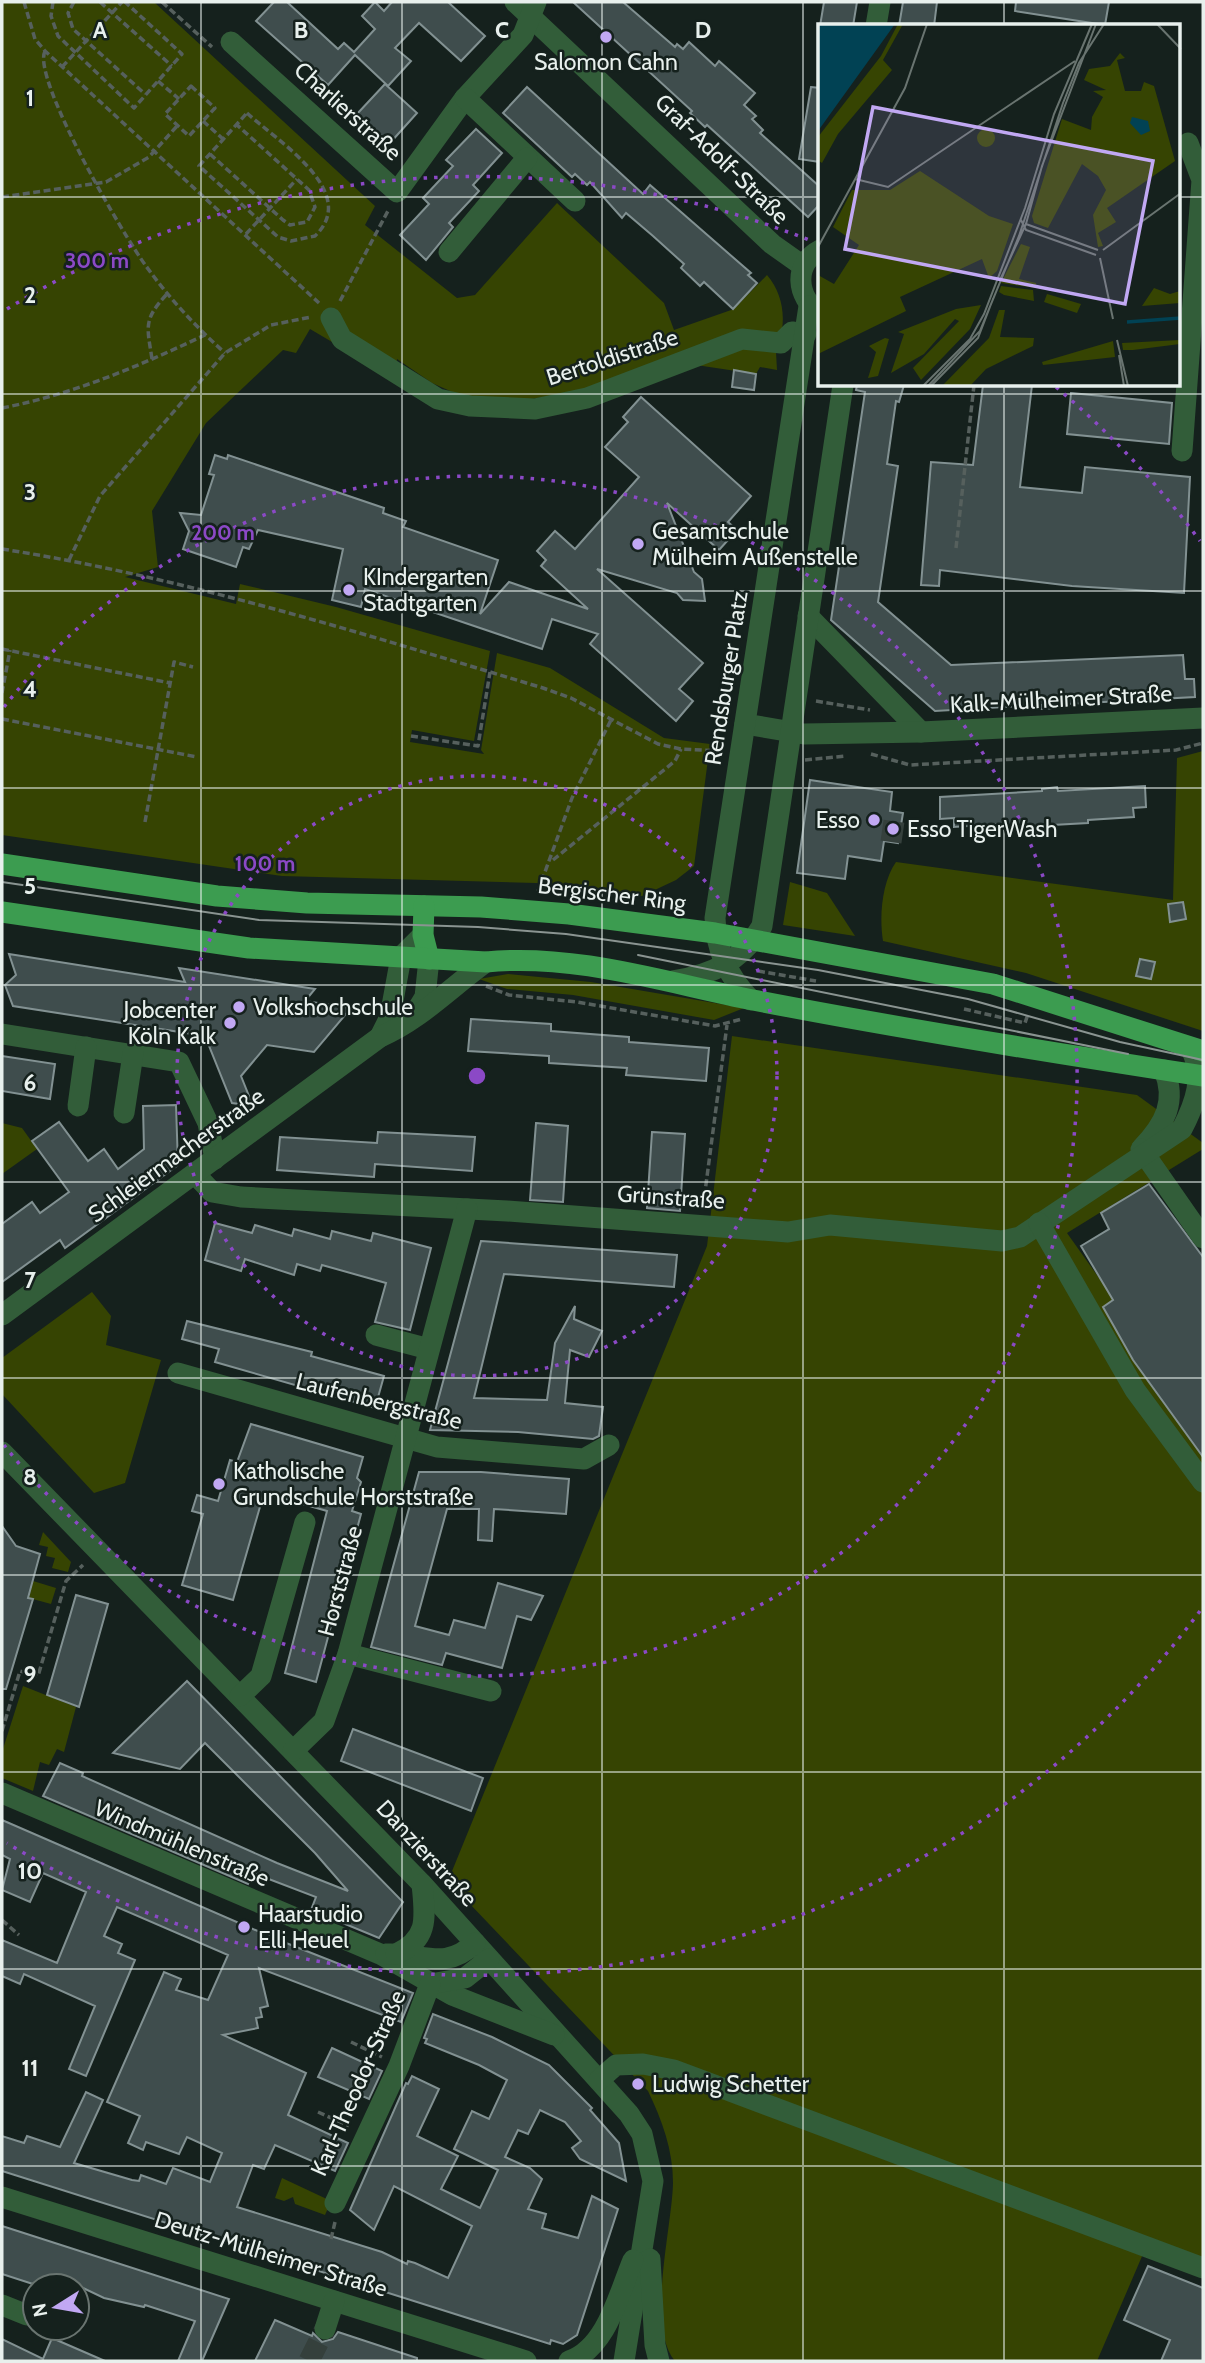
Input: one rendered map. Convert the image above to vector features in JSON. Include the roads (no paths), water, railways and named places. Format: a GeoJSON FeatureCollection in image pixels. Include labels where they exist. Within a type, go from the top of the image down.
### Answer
{"type":"FeatureCollection","features":[{"type":"Feature","properties":{"kind":"main road","name":"Bergischer Ring"},"geometry":{"type":"LineString","coordinates":[[2,864],[217,896],[307,903],[569,914],[715,933],[993,984],[1197,1050]]}},
{"type":"Feature","properties":{"kind":"main road"},"geometry":{"type":"LineString","coordinates":[[424,906],[423,935],[429,959]]}},
{"type":"Feature","properties":{"kind":"main road"},"geometry":{"type":"LineString","coordinates":[[2,912],[249,948],[581,966],[673,981],[751,1000],[1187,1073]]}},
{"type":"Feature","properties":{"kind":"street","name":"Graf-Adolf-Straße"},"geometry":{"type":"LineString","coordinates":[[515,2],[534,10],[772,244],[803,266]]}},
{"type":"Feature","properties":{"kind":"street"},"geometry":{"type":"LineString","coordinates":[[876,24],[880,2]]}},
{"type":"Feature","properties":{"kind":"street","name":"Charlierstraße"},"geometry":{"type":"LineString","coordinates":[[231,42],[397,192],[465,99],[523,34],[534,10]]}},
{"type":"Feature","properties":{"kind":"street"},"geometry":{"type":"LineString","coordinates":[[465,99],[575,201]]}},
{"type":"Feature","properties":{"kind":"street"},"geometry":{"type":"LineString","coordinates":[[1182,451],[1202,180],[1190,142]]}},
{"type":"Feature","properties":{"kind":"street"},"geometry":{"type":"LineString","coordinates":[[449,252],[527,158]]}},
{"type":"Feature","properties":{"kind":"street"},"geometry":{"type":"LineString","coordinates":[[803,266],[818,252]]}},
{"type":"Feature","properties":{"kind":"street","name":"Rendsburger Platz"},"geometry":{"type":"LineString","coordinates":[[715,933],[715,918],[806,334],[815,310],[801,291],[803,266]]}},
{"type":"Feature","properties":{"kind":"street","name":"Bertoldistraße"},"geometry":{"type":"LineString","coordinates":[[331,318],[342,339],[438,399],[470,406],[534,409],[587,398],[742,339],[781,343],[792,332],[806,334]]}},
{"type":"Feature","properties":{"kind":"street"},"geometry":{"type":"LineString","coordinates":[[673,981],[703,976],[726,965],[761,941],[843,387]]}},
{"type":"Feature","properties":{"kind":"street","name":"Kalk-Mülheimer Straße"},"geometry":{"type":"LineString","coordinates":[[808,616],[921,732]]}},
{"type":"Feature","properties":{"kind":"street","name":"Kalk-Mülheimer Straße"},"geometry":{"type":"LineString","coordinates":[[745,724],[792,732],[921,732],[1203,718]]}},
{"type":"Feature","properties":{"kind":"street"},"geometry":{"type":"LineString","coordinates":[[715,933],[734,982],[751,1000]]}},
{"type":"Feature","properties":{"kind":"street"},"geometry":{"type":"LineString","coordinates":[[380,1037],[390,1017],[401,957],[423,935]]}},
{"type":"Feature","properties":{"kind":"street"},"geometry":{"type":"LineString","coordinates":[[411,1020],[425,997],[429,959]]}},
{"type":"Feature","properties":{"kind":"street","name":"Schleiermacherstraße"},"geometry":{"type":"LineString","coordinates":[[2,1315],[380,1037],[411,1020],[486,962]]}},
{"type":"Feature","properties":{"kind":"street"},"geometry":{"type":"LineString","coordinates":[[2,1034],[179,1062],[208,1123],[215,1159]]}},
{"type":"Feature","properties":{"kind":"street"},"geometry":{"type":"LineString","coordinates":[[78,1106],[86,1047]]}},
{"type":"Feature","properties":{"kind":"street","name":"Grünstraße"},"geometry":{"type":"LineString","coordinates":[[1138,1155],[1157,1133],[1167,1112],[1171,1088],[1187,1073],[1197,1050]]}},
{"type":"Feature","properties":{"kind":"street"},"geometry":{"type":"LineString","coordinates":[[124,1113],[133,1054]]}},
{"type":"Feature","properties":{"kind":"street"},"geometry":{"type":"LineString","coordinates":[[1182,1129],[1194,1102],[1187,1073]]}},
{"type":"Feature","properties":{"kind":"street","name":"Grünstraße"},"geometry":{"type":"LineString","coordinates":[[195,1174],[212,1192],[241,1197],[467,1209],[788,1232],[830,1225],[1002,1241],[1020,1237],[1138,1155],[1203,1114]]}},
{"type":"Feature","properties":{"kind":"street"},"geometry":{"type":"LineString","coordinates":[[1138,1155],[1201,1232]]}},
{"type":"Feature","properties":{"kind":"street","name":"Horststraße"},"geometry":{"type":"LineString","coordinates":[[293,1751],[324,1721],[348,1654],[467,1209]]}},
{"type":"Feature","properties":{"kind":"street"},"geometry":{"type":"LineString","coordinates":[[1039,1223],[1135,1390],[1203,1482]]}},
{"type":"Feature","properties":{"kind":"street"},"geometry":{"type":"LineString","coordinates":[[376,1335],[429,1349]]}},
{"type":"Feature","properties":{"kind":"street","name":"Laufenbergstraße"},"geometry":{"type":"LineString","coordinates":[[178,1373],[437,1447],[584,1459],[609,1445]]}},
{"type":"Feature","properties":{"kind":"street","name":"Danzierstraße"},"geometry":{"type":"LineString","coordinates":[[2,1452],[422,1884],[599,2080],[642,2134],[653,2181],[624,2361]]}},
{"type":"Feature","properties":{"kind":"street"},"geometry":{"type":"LineString","coordinates":[[240,1696],[261,1676],[305,1522]]}},
{"type":"Feature","properties":{"kind":"street"},"geometry":{"type":"LineString","coordinates":[[348,1654],[492,1690]]}},
{"type":"Feature","properties":{"kind":"street","name":"Windmühlenstraße"},"geometry":{"type":"LineString","coordinates":[[2,1793],[388,1954],[430,1984],[560,2037]]}},
{"type":"Feature","properties":{"kind":"street"},"geometry":{"type":"LineString","coordinates":[[388,1954],[412,1947],[421,1933],[425,1916],[422,1884]]}},
{"type":"Feature","properties":{"kind":"street"},"geometry":{"type":"LineString","coordinates":[[430,1984],[465,1978],[482,1951]]}},
{"type":"Feature","properties":{"kind":"street","name":"Windmühlenstraße"},"geometry":{"type":"LineString","coordinates":[[388,1954],[450,1959],[482,1951]]}},
{"type":"Feature","properties":{"kind":"street","name":"Karl-Theodor-Straße"},"geometry":{"type":"LineString","coordinates":[[335,2203],[400,2066],[430,1984]]}},
{"type":"Feature","properties":{"kind":"street"},"geometry":{"type":"LineString","coordinates":[[599,2080],[616,2066],[643,2064],[674,2070],[1203,2268]]}},
{"type":"Feature","properties":{"kind":"street","name":"Deutz-Mülheimer Straße"},"geometry":{"type":"LineString","coordinates":[[2,2197],[526,2361]]}},
{"type":"Feature","properties":{"kind":"street"},"geometry":{"type":"LineString","coordinates":[[569,2361],[587,2350],[607,2324],[648,2222]]}},
{"type":"Feature","properties":{"kind":"street"},"geometry":{"type":"LineString","coordinates":[[648,2222],[655,2345],[659,2361]]}},
{"type":"Feature","properties":{"kind":"street"},"geometry":{"type":"LineString","coordinates":[[326,2329],[334,2301]]}},
{"type":"Feature","properties":{"kind":"street"},"geometry":{"type":"LineString","coordinates":[[2,2305],[21,2313]]}},
{"type":"Feature","properties":{"kind":"tunnel"},"geometry":{"type":"LineString","coordinates":[[891,842],[895,814]]}},
{"type":"Feature","properties":{"kind":"tunnel"},"geometry":{"type":"LineString","coordinates":[[309,2361],[325,2329]]}},
{"type":"Feature","properties":{"kind":"tram line"},"geometry":{"type":"LineString","coordinates":[[2,882],[259,920],[478,927],[566,934],[818,970],[968,999],[1120,1042],[1203,1060]]}},
{"type":"Feature","properties":{"kind":"tram line"},"geometry":{"type":"LineString","coordinates":[[638,955],[1128,1054]]}},
{"type":"Feature","properties":{"kind":"place","name":"Salomon Cahn"},"geometry":{"type":"Point","coordinates":[606,37]}},
{"type":"Feature","properties":{"kind":"place","name":"Gesamtschule Mülheim Außenstelle"},"geometry":{"type":"Point","coordinates":[638,544]}},
{"type":"Feature","properties":{"kind":"place","name":"KIndergarten Stadtgarten"},"geometry":{"type":"Point","coordinates":[349,590]}},
{"type":"Feature","properties":{"kind":"place","name":"Esso"},"geometry":{"type":"Point","coordinates":[874,820]}},
{"type":"Feature","properties":{"kind":"place","name":"Esso TigerWash"},"geometry":{"type":"Point","coordinates":[893,829]}},
{"type":"Feature","properties":{"kind":"place","name":"Volkshochschule"},"geometry":{"type":"Point","coordinates":[239,1007]}},
{"type":"Feature","properties":{"kind":"place","name":"Jobcenter Köln Kalk"},"geometry":{"type":"Point","coordinates":[230,1023]}},
{"type":"Feature","properties":{"kind":"place","name":"Katholische Grundschule Horststraße"},"geometry":{"type":"Point","coordinates":[219,1484]}},
{"type":"Feature","properties":{"kind":"place","name":"Haarstudio Elli Heuel"},"geometry":{"type":"Point","coordinates":[244,1927]}},
{"type":"Feature","properties":{"kind":"place","name":"Ludwig Schetter"},"geometry":{"type":"Point","coordinates":[638,2084]}}]}
